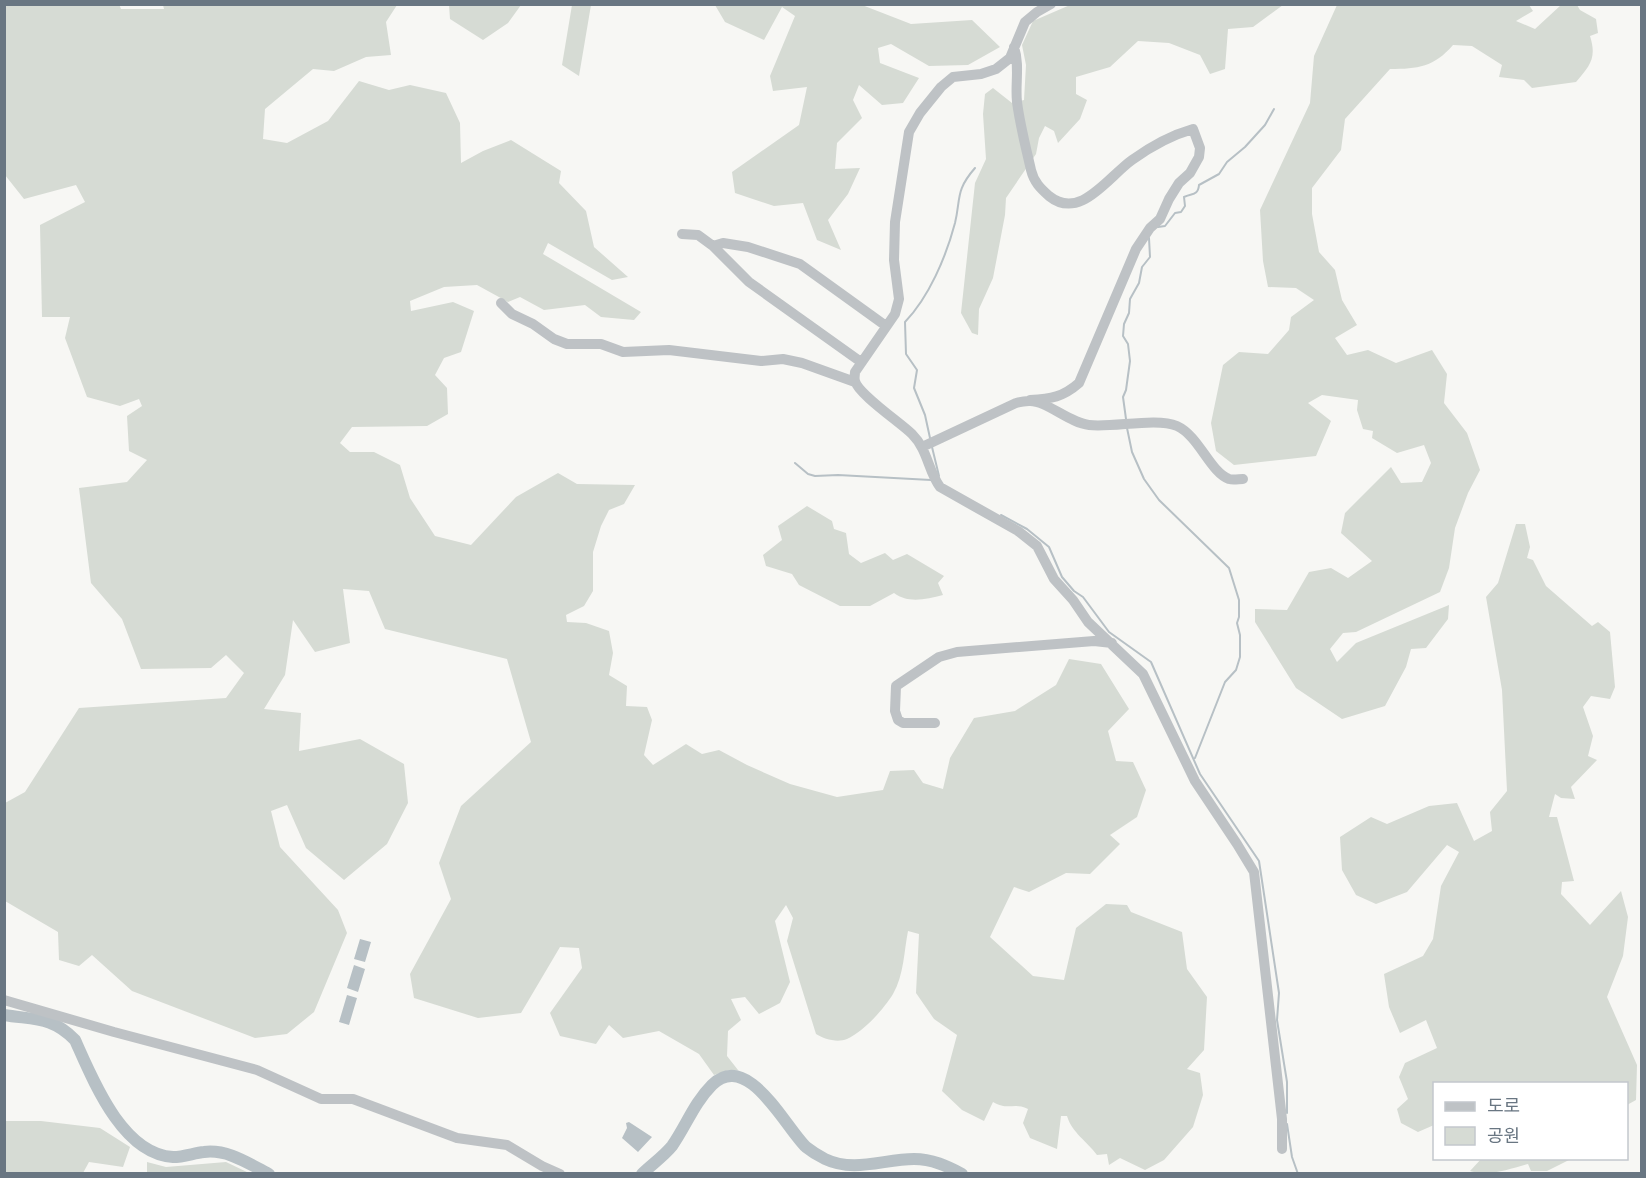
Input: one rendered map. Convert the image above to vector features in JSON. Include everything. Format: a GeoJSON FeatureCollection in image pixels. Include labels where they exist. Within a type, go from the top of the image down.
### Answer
{"type":"FeatureCollection","features":[{"type":"Feature","properties":{"kind":"street"},"geometry":{"type":"LineString","coordinates":[[1051,4],[1025,22],[1010,58],[996,69],[981,74],[953,77],[920,113],[909,132],[895,222],[894,260],[899,299],[895,314],[855,372],[855,382],[862,392],[914,436],[926,453],[934,479],[940,487],[1018,531],[1038,546],[1054,579],[1073,600],[1088,622],[1143,674],[1195,781],[1254,872],[1282,1119],[1281,1149]]}},
{"type":"Feature","properties":{"kind":"street"},"geometry":{"type":"LineString","coordinates":[[922,447],[1016,403],[1049,399],[1067,393],[1079,383],[1136,249],[1150,228],[1160,219],[1179,183],[1190,173],[1199,157],[1200,148],[1193,129],[1179,133],[1132,160],[1082,201],[1070,205],[1058,203],[1038,187],[1032,173],[1017,103],[1017,62],[1014,47]]}},
{"type":"Feature","properties":{"kind":"street"},"geometry":{"type":"LineString","coordinates":[[682,234],[699,236],[713,246],[749,282],[861,362]]}},
{"type":"Feature","properties":{"kind":"street"},"geometry":{"type":"LineString","coordinates":[[713,246],[723,243],[748,247],[800,264],[886,326]]}},
{"type":"Feature","properties":{"kind":"street"},"geometry":{"type":"LineString","coordinates":[[501,303],[512,314],[533,324],[554,339],[567,344],[601,344],[623,352],[669,350],[761,361],[783,359],[802,363],[855,382]]}},
{"type":"Feature","properties":{"kind":"street"},"geometry":{"type":"LineString","coordinates":[[1030,400],[1074,421],[1089,425],[1165,424],[1178,426],[1195,440],[1219,472],[1229,479],[1243,480]]}},
{"type":"Feature","properties":{"kind":"street"},"geometry":{"type":"LineString","coordinates":[[935,723],[903,723],[898,720],[895,702],[896,686],[939,657],[957,652],[1094,641],[1112,643]]}},
{"type":"Feature","properties":{"kind":"street"},"geometry":{"type":"LineString","coordinates":[[5,1000],[257,1070],[321,1099],[353,1099],[457,1138],[507,1144],[542,1166],[560,1173]]}},
{"type":"Feature","properties":{"kind":"green space"},"geometry":{"type":"Polygon","coordinates":[[[119,4],[121,9],[164,9],[163,5],[397,5],[386,22],[391,55],[366,57],[334,71],[313,69],[265,109],[263,139],[287,143],[328,121],[359,81],[389,90],[410,85],[446,93],[460,123],[461,163],[511,140],[561,171],[559,183],[586,211],[594,247],[628,277],[612,280],[548,243],[543,254],[641,312],[634,320],[601,317],[585,305],[544,310],[520,297],[508,302],[477,285],[444,287],[410,301],[411,311],[453,302],[474,311],[461,352],[444,358],[435,375],[447,388],[448,414],[427,426],[352,427],[340,443],[350,452],[374,452],[400,465],[410,498],[435,536],[471,545],[516,497],[558,473],[577,484],[635,485],[624,504],[609,510],[601,526],[593,552],[593,591],[584,606],[566,615],[567,622],[586,623],[609,631],[613,653],[609,675],[627,686],[626,706],[647,707],[652,720],[644,755],[653,765],[686,744],[702,754],[719,750],[790,784],[837,797],[883,790],[890,771],[914,770],[923,783],[943,789],[950,758],[974,718],[1015,711],[1056,685],[1069,659],[1101,664],[1129,709],[1108,731],[1116,761],[1133,762],[1146,790],[1137,817],[1110,835],[1120,844],[1090,874],[1066,873],[1029,892],[1014,887],[990,937],[1033,976],[1064,980],[1076,928],[1106,904],[1127,905],[1131,912],[1182,932],[1187,969],[1207,997],[1204,1050],[1187,1069],[1200,1073],[1203,1095],[1193,1127],[1164,1160],[1145,1170],[1120,1158],[1109,1165],[1107,1154],[1097,1155],[1076,1132],[1067,1116],[1061,1116],[1057,1149],[1030,1138],[1023,1123],[1028,1109],[1003,1106],[993,1102],[984,1121],[962,1110],[942,1091],[957,1035],[934,1019],[916,993],[919,934],[908,931],[897,987],[889,1000],[873,1020],[853,1036],[839,1041],[831,1040],[816,1034],[787,941],[793,918],[786,905],[775,921],[790,982],[780,1003],[759,1014],[745,997],[731,999],[741,1020],[728,1031],[727,1056],[738,1070],[729,1070],[714,1075],[699,1054],[659,1031],[623,1038],[609,1025],[596,1044],[560,1036],[550,1013],[582,968],[579,948],[560,947],[521,1013],[478,1018],[414,998],[410,974],[451,899],[439,863],[461,806],[531,742],[507,659],[385,629],[369,591],[343,589],[350,643],[315,652],[293,620],[285,675],[264,709],[301,713],[299,751],[360,739],[404,764],[408,803],[387,844],[344,880],[306,848],[287,805],[271,811],[280,847],[338,910],[347,933],[314,1012],[287,1034],[255,1038],[132,991],[92,955],[79,966],[59,960],[58,932],[5,901],[5,803],[25,792],[79,708],[226,698],[244,673],[226,655],[211,668],[141,669],[122,619],[91,583],[79,488],[127,482],[147,460],[129,451],[127,416],[142,406],[139,399],[120,406],[87,397],[65,338],[70,317],[42,317],[40,225],[85,202],[76,185],[24,199],[5,175],[5,5],[119,4]]]}},
{"type":"Feature","properties":{"kind":"green space"},"geometry":{"type":"Polygon","coordinates":[[[449,4],[521,5],[508,23],[483,40],[450,19],[449,4]]]}},
{"type":"Feature","properties":{"kind":"green space"},"geometry":{"type":"Polygon","coordinates":[[[572,5],[591,5],[579,76],[562,65],[572,5]]]}},
{"type":"Feature","properties":{"kind":"green space"},"geometry":{"type":"Polygon","coordinates":[[[715,5],[862,5],[911,24],[972,20],[1000,47],[968,65],[929,66],[891,44],[878,48],[880,63],[919,78],[903,103],[882,105],[859,85],[853,100],[862,118],[837,143],[835,169],[860,168],[848,194],[828,220],[841,250],[817,240],[803,203],[774,206],[735,193],[732,172],[799,125],[807,87],[773,91],[770,76],[795,16],[782,7],[764,40],[725,22],[715,5]]]}},
{"type":"Feature","properties":{"kind":"green space"},"geometry":{"type":"Polygon","coordinates":[[[1070,5],[1283,5],[1253,27],[1228,29],[1225,69],[1210,74],[1200,55],[1169,43],[1138,41],[1110,67],[1076,77],[1076,94],[1087,100],[1080,119],[1058,143],[1054,131],[1045,126],[1039,138],[1036,154],[1006,198],[993,278],[979,309],[978,335],[972,333],[961,313],[975,183],[986,159],[983,114],[985,94],[993,88],[1012,103],[1024,100],[1026,65],[1022,45],[1033,21],[1070,5]]]}},
{"type":"Feature","properties":{"kind":"green space"},"geometry":{"type":"Polygon","coordinates":[[[1337,5],[1529,5],[1533,11],[1516,21],[1535,29],[1561,5],[1577,5],[1580,10],[1596,19],[1598,33],[1590,36],[1593,50],[1591,61],[1576,82],[1532,88],[1524,80],[1499,77],[1502,65],[1472,46],[1453,45],[1439,58],[1425,65],[1390,69],[1345,119],[1341,150],[1312,188],[1312,214],[1319,252],[1335,270],[1342,300],[1357,325],[1335,338],[1347,355],[1368,350],[1396,363],[1432,350],[1447,374],[1444,403],[1467,433],[1480,470],[1468,493],[1455,528],[1449,568],[1440,592],[1356,632],[1343,633],[1330,649],[1337,662],[1356,643],[1449,605],[1448,619],[1426,648],[1411,649],[1406,667],[1385,706],[1342,719],[1296,688],[1255,622],[1255,609],[1287,610],[1309,572],[1331,568],[1348,578],[1372,561],[1341,533],[1345,513],[1391,467],[1401,483],[1422,482],[1431,463],[1424,445],[1397,453],[1372,438],[1373,431],[1363,429],[1357,410],[1358,400],[1322,395],[1308,403],[1331,421],[1316,456],[1234,465],[1216,451],[1211,423],[1223,365],[1239,352],[1268,354],[1289,330],[1291,317],[1314,300],[1296,288],[1268,287],[1263,261],[1260,210],[1310,103],[1314,56],[1337,5]]]}},
{"type":"Feature","properties":{"kind":"green space"},"geometry":{"type":"Polygon","coordinates":[[[807,506],[832,521],[834,529],[846,533],[849,554],[861,563],[885,553],[893,560],[907,554],[944,576],[938,583],[943,595],[912,600],[894,593],[870,606],[840,606],[799,585],[792,574],[766,566],[763,555],[782,540],[778,526],[807,506]]]}},
{"type":"Feature","properties":{"kind":"green space"},"geometry":{"type":"Polygon","coordinates":[[[1516,524],[1525,524],[1530,547],[1527,558],[1533,560],[1546,586],[1592,626],[1598,622],[1610,632],[1615,687],[1610,699],[1591,696],[1583,707],[1593,736],[1588,756],[1597,760],[1571,787],[1575,799],[1561,798],[1555,794],[1549,817],[1557,817],[1574,881],[1562,882],[1561,894],[1590,925],[1621,891],[1628,917],[1623,956],[1607,997],[1637,1065],[1636,1100],[1628,1104],[1628,1082],[1433,1082],[1433,1125],[1418,1132],[1401,1123],[1397,1109],[1408,1099],[1399,1077],[1405,1063],[1437,1048],[1426,1020],[1400,1033],[1389,1007],[1384,974],[1423,956],[1433,939],[1441,886],[1459,852],[1447,845],[1407,892],[1376,904],[1356,895],[1342,870],[1340,837],[1371,817],[1387,824],[1429,806],[1457,803],[1474,841],[1492,831],[1490,812],[1507,791],[1502,690],[1486,597],[1498,583],[1516,524]]]}},
{"type":"Feature","properties":{"kind":"green space"},"geometry":{"type":"Polygon","coordinates":[[[5,1121],[41,1121],[100,1128],[130,1147],[123,1167],[89,1162],[83,1173],[5,1173],[5,1121]]]}},
{"type":"Feature","properties":{"kind":"green space"},"geometry":{"type":"Polygon","coordinates":[[[1480,1160],[1569,1160],[1547,1171],[1531,1171],[1528,1164],[1492,1173],[1470,1171],[1480,1160]]]}},
{"type":"Feature","properties":{"kind":"green space"},"geometry":{"type":"Polygon","coordinates":[[[147,1162],[166,1167],[226,1162],[249,1173],[147,1173],[147,1162]]]}},
{"type":"Feature","properties":{"kind":"shaded area"},"geometry":{"type":"Polygon","coordinates":[[[360,939],[371,942],[365,962],[354,959],[360,939]]]}},
{"type":"Feature","properties":{"kind":"shaded area"},"geometry":{"type":"Polygon","coordinates":[[[354,965],[365,969],[358,992],[347,988],[354,965]]]}},
{"type":"Feature","properties":{"kind":"shaded area"},"geometry":{"type":"Polygon","coordinates":[[[347,995],[357,998],[349,1025],[339,1022],[347,995]]]}},
{"type":"Feature","properties":{"kind":"shaded area"},"geometry":{"type":"Polygon","coordinates":[[[629,1122],[652,1137],[638,1152],[622,1138],[627,1128],[626,1123],[629,1122]]]}},
{"type":"Feature","properties":{"kind":"waterway"},"geometry":{"type":"LineString","coordinates":[[1158,227],[1165,226],[1175,213],[1181,212],[1185,206],[1184,197],[1196,193],[1199,185],[1219,174],[1227,162],[1245,147],[1265,125],[1274,109]]}},
{"type":"Feature","properties":{"kind":"waterway"},"geometry":{"type":"LineString","coordinates":[[930,438],[925,415],[914,388],[917,370],[906,354],[905,322],[922,301],[942,263],[955,223],[961,189],[975,168]]}},
{"type":"Feature","properties":{"kind":"waterway"},"geometry":{"type":"LineString","coordinates":[[1126,419],[1123,397],[1130,361],[1128,344],[1123,336],[1124,324],[1129,313],[1130,299],[1139,283],[1142,267],[1150,257],[1149,238]]}},
{"type":"Feature","properties":{"kind":"waterway"},"geometry":{"type":"LineString","coordinates":[[1127,428],[1132,452],[1144,479],[1159,500],[1229,568],[1239,600],[1237,623],[1240,635],[1240,657],[1236,670],[1225,682],[1195,758]]}},
{"type":"Feature","properties":{"kind":"waterway"},"geometry":{"type":"LineString","coordinates":[[932,447],[939,476]]}},
{"type":"Feature","properties":{"kind":"waterway"},"geometry":{"type":"LineString","coordinates":[[795,463],[808,474],[815,476],[931,480]]}},
{"type":"Feature","properties":{"kind":"waterway"},"geometry":{"type":"LineString","coordinates":[[1001,515],[1027,529],[1049,547],[1062,577],[1074,591],[1083,597],[1109,632],[1151,662],[1200,774],[1259,861],[1279,993],[1277,1020],[1287,1082],[1287,1113]]}},
{"type":"Feature","properties":{"kind":"waterway"},"geometry":{"type":"LineString","coordinates":[[4,1015],[42,1020],[67,1032],[75,1040],[100,1094],[124,1129],[139,1143],[155,1153],[173,1157],[204,1152],[221,1153],[238,1158],[269,1174]]}},
{"type":"Feature","properties":{"kind":"waterway"},"geometry":{"type":"LineString","coordinates":[[642,1174],[672,1146],[695,1107],[712,1085],[726,1077],[739,1077],[752,1084],[765,1095],[806,1147],[825,1159],[847,1165],[921,1159],[951,1168],[962,1174]]}},
{"type":"Feature","properties":{"kind":"waterway"},"geometry":{"type":"LineString","coordinates":[[1287,1124],[1292,1157],[1298,1174]]}}]}
